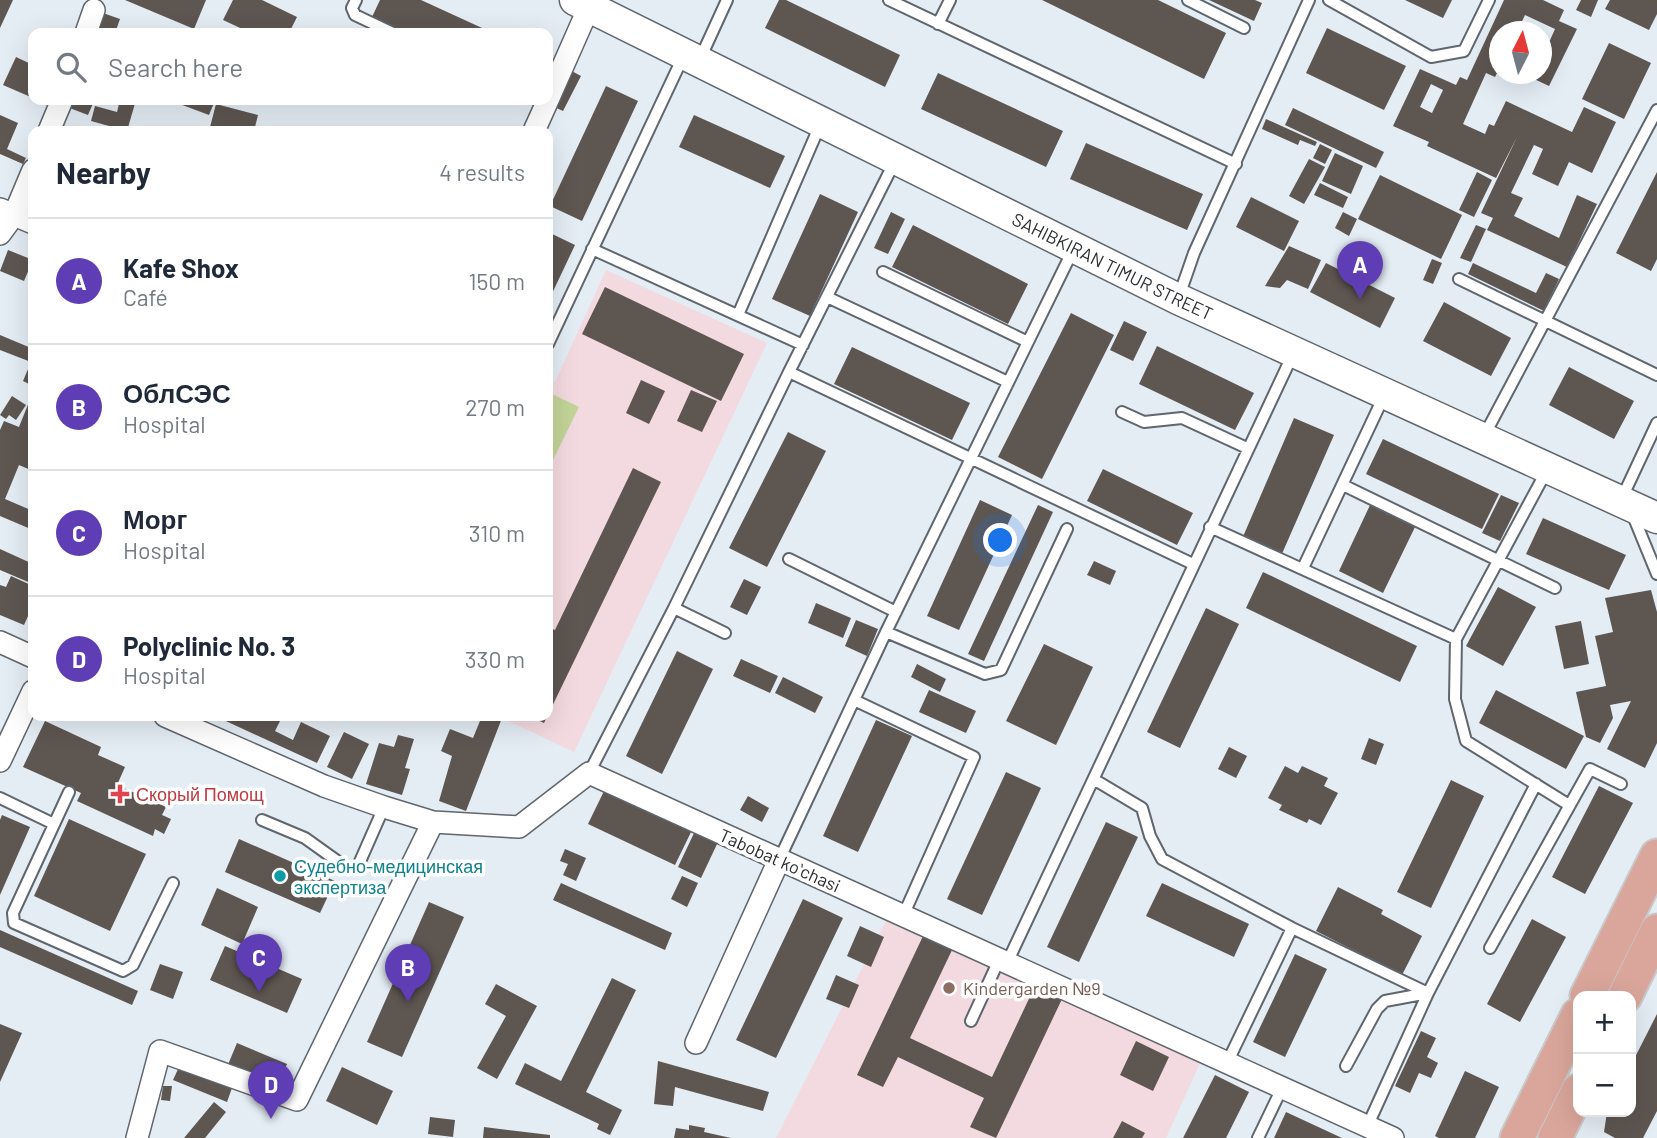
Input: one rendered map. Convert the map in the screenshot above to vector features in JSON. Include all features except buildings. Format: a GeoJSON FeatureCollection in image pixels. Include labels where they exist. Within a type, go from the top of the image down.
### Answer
{"type":"FeatureCollection","features":[{"type":"Feature","properties":{"kind":"main road","name":"SAHIBKIRAN TIMUR STREET"},"geometry":{"type":"LineString","coordinates":[[582,4],[1178,299],[1657,518]]}},
{"type":"Feature","properties":{"kind":"main road"},"geometry":{"type":"LineString","coordinates":[[1590,991],[1657,856]]}},
{"type":"Feature","properties":{"kind":"main road"},"geometry":{"type":"LineString","coordinates":[[1627,991],[1657,931]]}},
{"type":"Feature","properties":{"kind":"main road"},"geometry":{"type":"LineString","coordinates":[[1517,1138],[1573,1025]]}},
{"type":"Feature","properties":{"kind":"main road"},"geometry":{"type":"LineString","coordinates":[[1555,1138],[1573,1101]]}},
{"type":"Feature","properties":{"kind":"street"},"geometry":{"type":"LineString","coordinates":[[553,86],[582,4]]}},
{"type":"Feature","properties":{"kind":"street"},"geometry":{"type":"LineString","coordinates":[[88,28],[94,10]]}},
{"type":"Feature","properties":{"kind":"street"},"geometry":{"type":"LineString","coordinates":[[51,126],[60,105]]}},
{"type":"Feature","properties":{"kind":"street"},"geometry":{"type":"LineString","coordinates":[[536,126],[546,105]]}},
{"type":"Feature","properties":{"kind":"street"},"geometry":{"type":"LineString","coordinates":[[0,234],[16,216],[28,184]]}},
{"type":"Feature","properties":{"kind":"street"},"geometry":{"type":"LineString","coordinates":[[0,642],[28,655]]}},
{"type":"Feature","properties":{"kind":"street"},"geometry":{"type":"LineString","coordinates":[[0,761],[28,702]]}},
{"type":"Feature","properties":{"kind":"street"},"geometry":{"type":"LineString","coordinates":[[176,721],[324,786],[433,822],[519,827],[589,773]]}},
{"type":"Feature","properties":{"kind":"street","name":"Tabobat koʻchasi"},"geometry":{"type":"LineString","coordinates":[[589,773],[1393,1138]]}},
{"type":"Feature","properties":{"kind":"street"},"geometry":{"type":"LineString","coordinates":[[137,1138],[160,1051],[297,1100],[433,822]]}},
{"type":"Feature","properties":{"kind":"street"},"geometry":{"type":"LineString","coordinates":[[696,1043],[779,860]]}},
{"type":"Feature","properties":{"kind":"lane"},"geometry":{"type":"LineString","coordinates":[[356,0],[352,8],[355,15],[382,28]]}},
{"type":"Feature","properties":{"kind":"lane"},"geometry":{"type":"LineString","coordinates":[[553,333],[592,249],[691,58],[727,0]]}},
{"type":"Feature","properties":{"kind":"lane"},"geometry":{"type":"LineString","coordinates":[[889,0],[1236,164]]}},
{"type":"Feature","properties":{"kind":"lane"},"geometry":{"type":"LineString","coordinates":[[938,24],[950,0]]}},
{"type":"Feature","properties":{"kind":"lane"},"geometry":{"type":"LineString","coordinates":[[1188,0],[1244,28]]}},
{"type":"Feature","properties":{"kind":"lane"},"geometry":{"type":"LineString","coordinates":[[1178,299],[1194,253],[1309,0]]}},
{"type":"Feature","properties":{"kind":"lane"},"geometry":{"type":"LineString","coordinates":[[1329,0],[1431,57],[1464,51],[1489,0]]}},
{"type":"Feature","properties":{"kind":"lane"},"geometry":{"type":"LineString","coordinates":[[1483,438],[1656,115]]}},
{"type":"Feature","properties":{"kind":"lane"},"geometry":{"type":"LineString","coordinates":[[738,315],[821,122]]}},
{"type":"Feature","properties":{"kind":"lane"},"geometry":{"type":"LineString","coordinates":[[589,773],[674,608],[896,159]]}},
{"type":"Feature","properties":{"kind":"lane"},"geometry":{"type":"LineString","coordinates":[[779,860],[886,632],[1074,247]]}},
{"type":"Feature","properties":{"kind":"lane"},"geometry":{"type":"LineString","coordinates":[[592,249],[803,345]]}},
{"type":"Feature","properties":{"kind":"lane"},"geometry":{"type":"LineString","coordinates":[[883,272],[1028,342]]}},
{"type":"Feature","properties":{"kind":"lane"},"geometry":{"type":"LineString","coordinates":[[1459,279],[1657,375]]}},
{"type":"Feature","properties":{"kind":"lane"},"geometry":{"type":"LineString","coordinates":[[827,297],[1008,382]]}},
{"type":"Feature","properties":{"kind":"lane"},"geometry":{"type":"LineString","coordinates":[[971,1021],[1095,780],[1210,527],[1294,352]]}},
{"type":"Feature","properties":{"kind":"lane"},"geometry":{"type":"LineString","coordinates":[[789,372],[1193,564]]}},
{"type":"Feature","properties":{"kind":"lane"},"geometry":{"type":"LineString","coordinates":[[1303,568],[1345,485],[1385,393]]}},
{"type":"Feature","properties":{"kind":"lane"},"geometry":{"type":"LineString","coordinates":[[1122,412],[1144,422],[1182,418],[1247,448]]}},
{"type":"Feature","properties":{"kind":"lane"},"geometry":{"type":"LineString","coordinates":[[1657,423],[1624,503],[1657,574]]}},
{"type":"Feature","properties":{"kind":"lane"},"geometry":{"type":"LineString","coordinates":[[1548,468],[1456,639],[1455,699],[1466,741],[1569,805]]}},
{"type":"Feature","properties":{"kind":"lane"},"geometry":{"type":"LineString","coordinates":[[1345,485],[1555,589]]}},
{"type":"Feature","properties":{"kind":"lane"},"geometry":{"type":"LineString","coordinates":[[1210,527],[1456,639]]}},
{"type":"Feature","properties":{"kind":"lane"},"geometry":{"type":"LineString","coordinates":[[886,632],[985,674],[1001,670],[1068,529]]}},
{"type":"Feature","properties":{"kind":"lane"},"geometry":{"type":"LineString","coordinates":[[789,559],[896,612]]}},
{"type":"Feature","properties":{"kind":"lane"},"geometry":{"type":"LineString","coordinates":[[674,608],[725,633]]}},
{"type":"Feature","properties":{"kind":"lane"},"geometry":{"type":"LineString","coordinates":[[854,700],[974,757],[903,916]]}},
{"type":"Feature","properties":{"kind":"lane"},"geometry":{"type":"LineString","coordinates":[[1490,948],[1590,769],[1621,784]]}},
{"type":"Feature","properties":{"kind":"lane"},"geometry":{"type":"LineString","coordinates":[[1095,780],[1142,808],[1150,836],[1162,859],[1292,928],[1428,993]]}},
{"type":"Feature","properties":{"kind":"lane"},"geometry":{"type":"LineString","coordinates":[[1367,1126],[1428,993],[1536,784]]}},
{"type":"Feature","properties":{"kind":"lane"},"geometry":{"type":"LineString","coordinates":[[69,792],[13,913],[14,923],[122,971],[133,965],[173,883]]}},
{"type":"Feature","properties":{"kind":"lane"},"geometry":{"type":"LineString","coordinates":[[0,798],[54,824]]}},
{"type":"Feature","properties":{"kind":"lane"},"geometry":{"type":"LineString","coordinates":[[262,820],[305,838],[347,869],[358,866],[384,807]]}},
{"type":"Feature","properties":{"kind":"lane"},"geometry":{"type":"LineString","coordinates":[[1227,1063],[1292,928]]}},
{"type":"Feature","properties":{"kind":"lane"},"geometry":{"type":"LineString","coordinates":[[1346,1066],[1377,1009],[1385,1001],[1428,993]]}},
{"type":"Feature","properties":{"kind":"lane"},"geometry":{"type":"LineString","coordinates":[[1258,1138],[1282,1088]]}},
{"type":"Feature","properties":{"kind":"shaded area"},"geometry":{"type":"Polygon","coordinates":[[[606,270],[767,343],[574,752],[509,721],[553,721],[553,381],[555,382],[606,270]]]}},
{"type":"Feature","properties":{"kind":"shaded area","name":"Kindergarden №9"},"geometry":{"type":"Polygon","coordinates":[[[890,913],[1200,1063],[1166,1138],[776,1138],[890,913]]]}},
{"type":"Feature","properties":{"kind":"green space"},"geometry":{"type":"Polygon","coordinates":[[[553,394],[579,407],[553,460],[553,394]]]}},
{"type":"Feature","properties":{"kind":"place","name":"Kafe Shox"},"geometry":{"type":"Point","coordinates":[1360,299]}},
{"type":"Feature","properties":{"kind":"place","name":"Скорый Помощ"},"geometry":{"type":"Point","coordinates":[120,794]}},
{"type":"Feature","properties":{"kind":"place","name":"Судебно-медицинская экспертиза"},"geometry":{"type":"Point","coordinates":[280,876]}},
{"type":"Feature","properties":{"kind":"place","name":"Kindergarden №9"},"geometry":{"type":"Point","coordinates":[949,988]}},
{"type":"Feature","properties":{"kind":"place","name":"Морг"},"geometry":{"type":"Point","coordinates":[259,992]}},
{"type":"Feature","properties":{"kind":"place","name":"ОблСЭС"},"geometry":{"type":"Point","coordinates":[408,1002]}},
{"type":"Feature","properties":{"kind":"place","name":"Polyclinic No. 3"},"geometry":{"type":"Point","coordinates":[271,1119]}}]}
